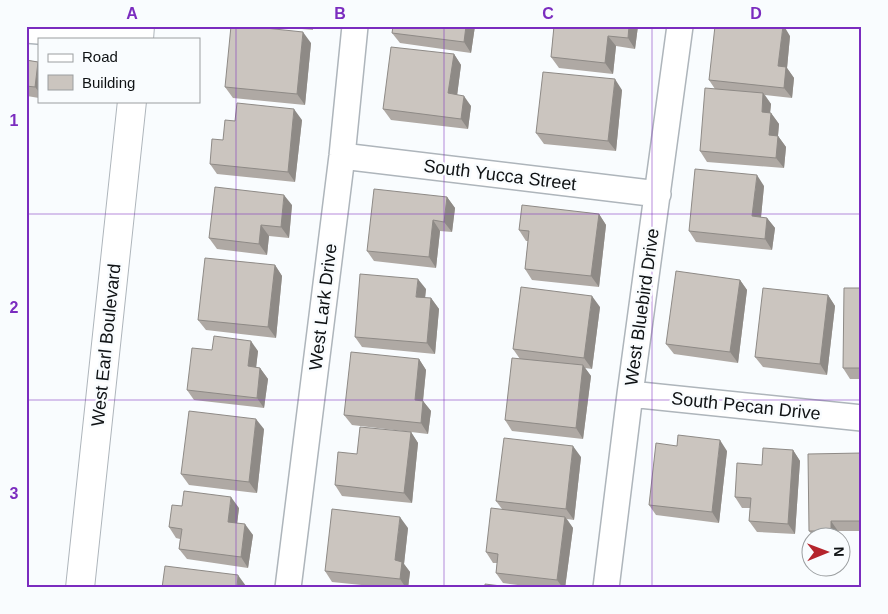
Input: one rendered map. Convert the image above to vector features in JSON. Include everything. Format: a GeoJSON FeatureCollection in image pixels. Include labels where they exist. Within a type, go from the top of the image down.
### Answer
{"type":"FeatureCollection","features":[{"type":"Feature","properties":{"kind":"street","name":"West Lark Drive"},"geometry":{"type":"LineString","coordinates":[[288,588],[342,156],[355,26]]}},
{"type":"Feature","properties":{"kind":"street","name":"West Bluebird Drive"},"geometry":{"type":"LineString","coordinates":[[606,588],[630,394],[680,26]]}},
{"type":"Feature","properties":{"kind":"street"},"geometry":{"type":"LineString","coordinates":[[26,30],[122,38]]}},
{"type":"Feature","properties":{"kind":"street","name":"West Earl Boulevard"},"geometry":{"type":"LineString","coordinates":[[80,588],[132,102]]}},
{"type":"Feature","properties":{"kind":"street","name":"South Yucca Street"},"geometry":{"type":"LineString","coordinates":[[342,156],[658,194]]}},
{"type":"Feature","properties":{"kind":"street","name":"South Pecan Drive"},"geometry":{"type":"LineString","coordinates":[[630,394],[862,418]]}},
{"type":"Feature","properties":{"kind":"building"},"geometry":{"type":"Polygon","coordinates":[[[231,26],[303,32],[297,94],[225,87],[231,26]]]}},
{"type":"Feature","properties":{"kind":"building"},"geometry":{"type":"Polygon","coordinates":[[[393,26],[466,26],[464,42],[392,33],[393,26]]]}},
{"type":"Feature","properties":{"kind":"building"},"geometry":{"type":"Polygon","coordinates":[[[554,26],[629,26],[628,38],[608,36],[605,63],[551,57],[554,26]]]}},
{"type":"Feature","properties":{"kind":"building"},"geometry":{"type":"Polygon","coordinates":[[[715,26],[783,26],[778,66],[786,67],[784,88],[709,80],[715,26]]]}},
{"type":"Feature","properties":{"kind":"building"},"geometry":{"type":"Polygon","coordinates":[[[391,47],[454,54],[448,93],[464,96],[461,119],[383,109],[391,47]]]}},
{"type":"Feature","properties":{"kind":"building"},"geometry":{"type":"Polygon","coordinates":[[[26,60],[38,62],[35,87],[26,86],[26,60]]]}},
{"type":"Feature","properties":{"kind":"building"},"geometry":{"type":"Polygon","coordinates":[[[543,72],[615,79],[608,141],[536,133],[543,72]]]}},
{"type":"Feature","properties":{"kind":"building"},"geometry":{"type":"Polygon","coordinates":[[[705,88],[763,93],[762,112],[771,113],[769,135],[778,136],[776,158],[700,151],[705,88]]]}},
{"type":"Feature","properties":{"kind":"building"},"geometry":{"type":"Polygon","coordinates":[[[237,103],[294,109],[288,172],[210,164],[212,139],[223,140],[225,120],[235,121],[237,103]]]}},
{"type":"Feature","properties":{"kind":"building"},"geometry":{"type":"Polygon","coordinates":[[[695,169],[757,175],[752,216],[767,218],[765,239],[689,231],[695,169]]]}},
{"type":"Feature","properties":{"kind":"building"},"geometry":{"type":"Polygon","coordinates":[[[215,187],[284,195],[281,227],[261,225],[259,244],[209,238],[215,187]]]}},
{"type":"Feature","properties":{"kind":"building"},"geometry":{"type":"Polygon","coordinates":[[[374,189],[447,197],[444,222],[433,220],[429,257],[367,251],[374,189]]]}},
{"type":"Feature","properties":{"kind":"building"},"geometry":{"type":"Polygon","coordinates":[[[522,205],[599,214],[591,276],[525,269],[529,231],[519,230],[522,205]]]}},
{"type":"Feature","properties":{"kind":"building"},"geometry":{"type":"Polygon","coordinates":[[[205,258],[275,265],[268,327],[198,320],[205,258]]]}},
{"type":"Feature","properties":{"kind":"building"},"geometry":{"type":"Polygon","coordinates":[[[676,271],[740,280],[730,352],[666,344],[676,271]]]}},
{"type":"Feature","properties":{"kind":"building"},"geometry":{"type":"Polygon","coordinates":[[[360,274],[418,279],[416,297],[431,298],[427,343],[355,337],[360,274]]]}},
{"type":"Feature","properties":{"kind":"building"},"geometry":{"type":"Polygon","coordinates":[[[521,287],[592,296],[584,358],[513,349],[521,287]]]}},
{"type":"Feature","properties":{"kind":"building"},"geometry":{"type":"Polygon","coordinates":[[[763,288],[828,295],[820,364],[755,357],[763,288]]]}},
{"type":"Feature","properties":{"kind":"building"},"geometry":{"type":"Polygon","coordinates":[[[844,288],[862,288],[862,368],[843,368],[844,288]]]}},
{"type":"Feature","properties":{"kind":"building"},"geometry":{"type":"Polygon","coordinates":[[[214,336],[251,341],[248,366],[260,368],[257,398],[187,390],[192,348],[212,350],[214,336]]]}},
{"type":"Feature","properties":{"kind":"building"},"geometry":{"type":"Polygon","coordinates":[[[351,352],[419,359],[415,400],[423,401],[421,423],[344,415],[351,352]]]}},
{"type":"Feature","properties":{"kind":"building"},"geometry":{"type":"Polygon","coordinates":[[[512,358],[583,365],[576,428],[505,420],[512,358]]]}},
{"type":"Feature","properties":{"kind":"building"},"geometry":{"type":"Polygon","coordinates":[[[189,411],[256,419],[249,482],[181,474],[189,411]]]}},
{"type":"Feature","properties":{"kind":"building"},"geometry":{"type":"Polygon","coordinates":[[[360,427],[411,432],[404,493],[335,485],[338,452],[357,454],[360,427]]]}},
{"type":"Feature","properties":{"kind":"building"},"geometry":{"type":"Polygon","coordinates":[[[678,435],[720,440],[712,512],[649,505],[656,443],[677,446],[678,435]]]}},
{"type":"Feature","properties":{"kind":"building"},"geometry":{"type":"Polygon","coordinates":[[[504,438],[573,446],[566,509],[496,501],[504,438]]]}},
{"type":"Feature","properties":{"kind":"building"},"geometry":{"type":"Polygon","coordinates":[[[763,448],[793,450],[788,524],[749,521],[751,498],[735,497],[737,463],[762,465],[763,448]]]}},
{"type":"Feature","properties":{"kind":"building"},"geometry":{"type":"Polygon","coordinates":[[[862,453],[862,521],[831,521],[831,526],[809,526],[808,454],[862,453]]]}},
{"type":"Feature","properties":{"kind":"building"},"geometry":{"type":"Polygon","coordinates":[[[184,491],[231,497],[228,522],[245,524],[241,557],[179,549],[182,529],[169,527],[172,505],[182,506],[184,491]]]}},
{"type":"Feature","properties":{"kind":"building"},"geometry":{"type":"Polygon","coordinates":[[[491,508],[565,517],[557,580],[496,573],[498,554],[486,552],[491,508]]]}},
{"type":"Feature","properties":{"kind":"building"},"geometry":{"type":"Polygon","coordinates":[[[332,509],[400,517],[395,560],[402,562],[400,579],[325,571],[332,509]]]}},
{"type":"Feature","properties":{"kind":"building"},"geometry":{"type":"Polygon","coordinates":[[[165,566],[238,575],[237,588],[162,588],[165,566]]]}},
{"type":"Feature","properties":{"kind":"building"},"geometry":{"type":"Polygon","coordinates":[[[485,584],[517,588],[485,588],[485,584]]]}}]}
